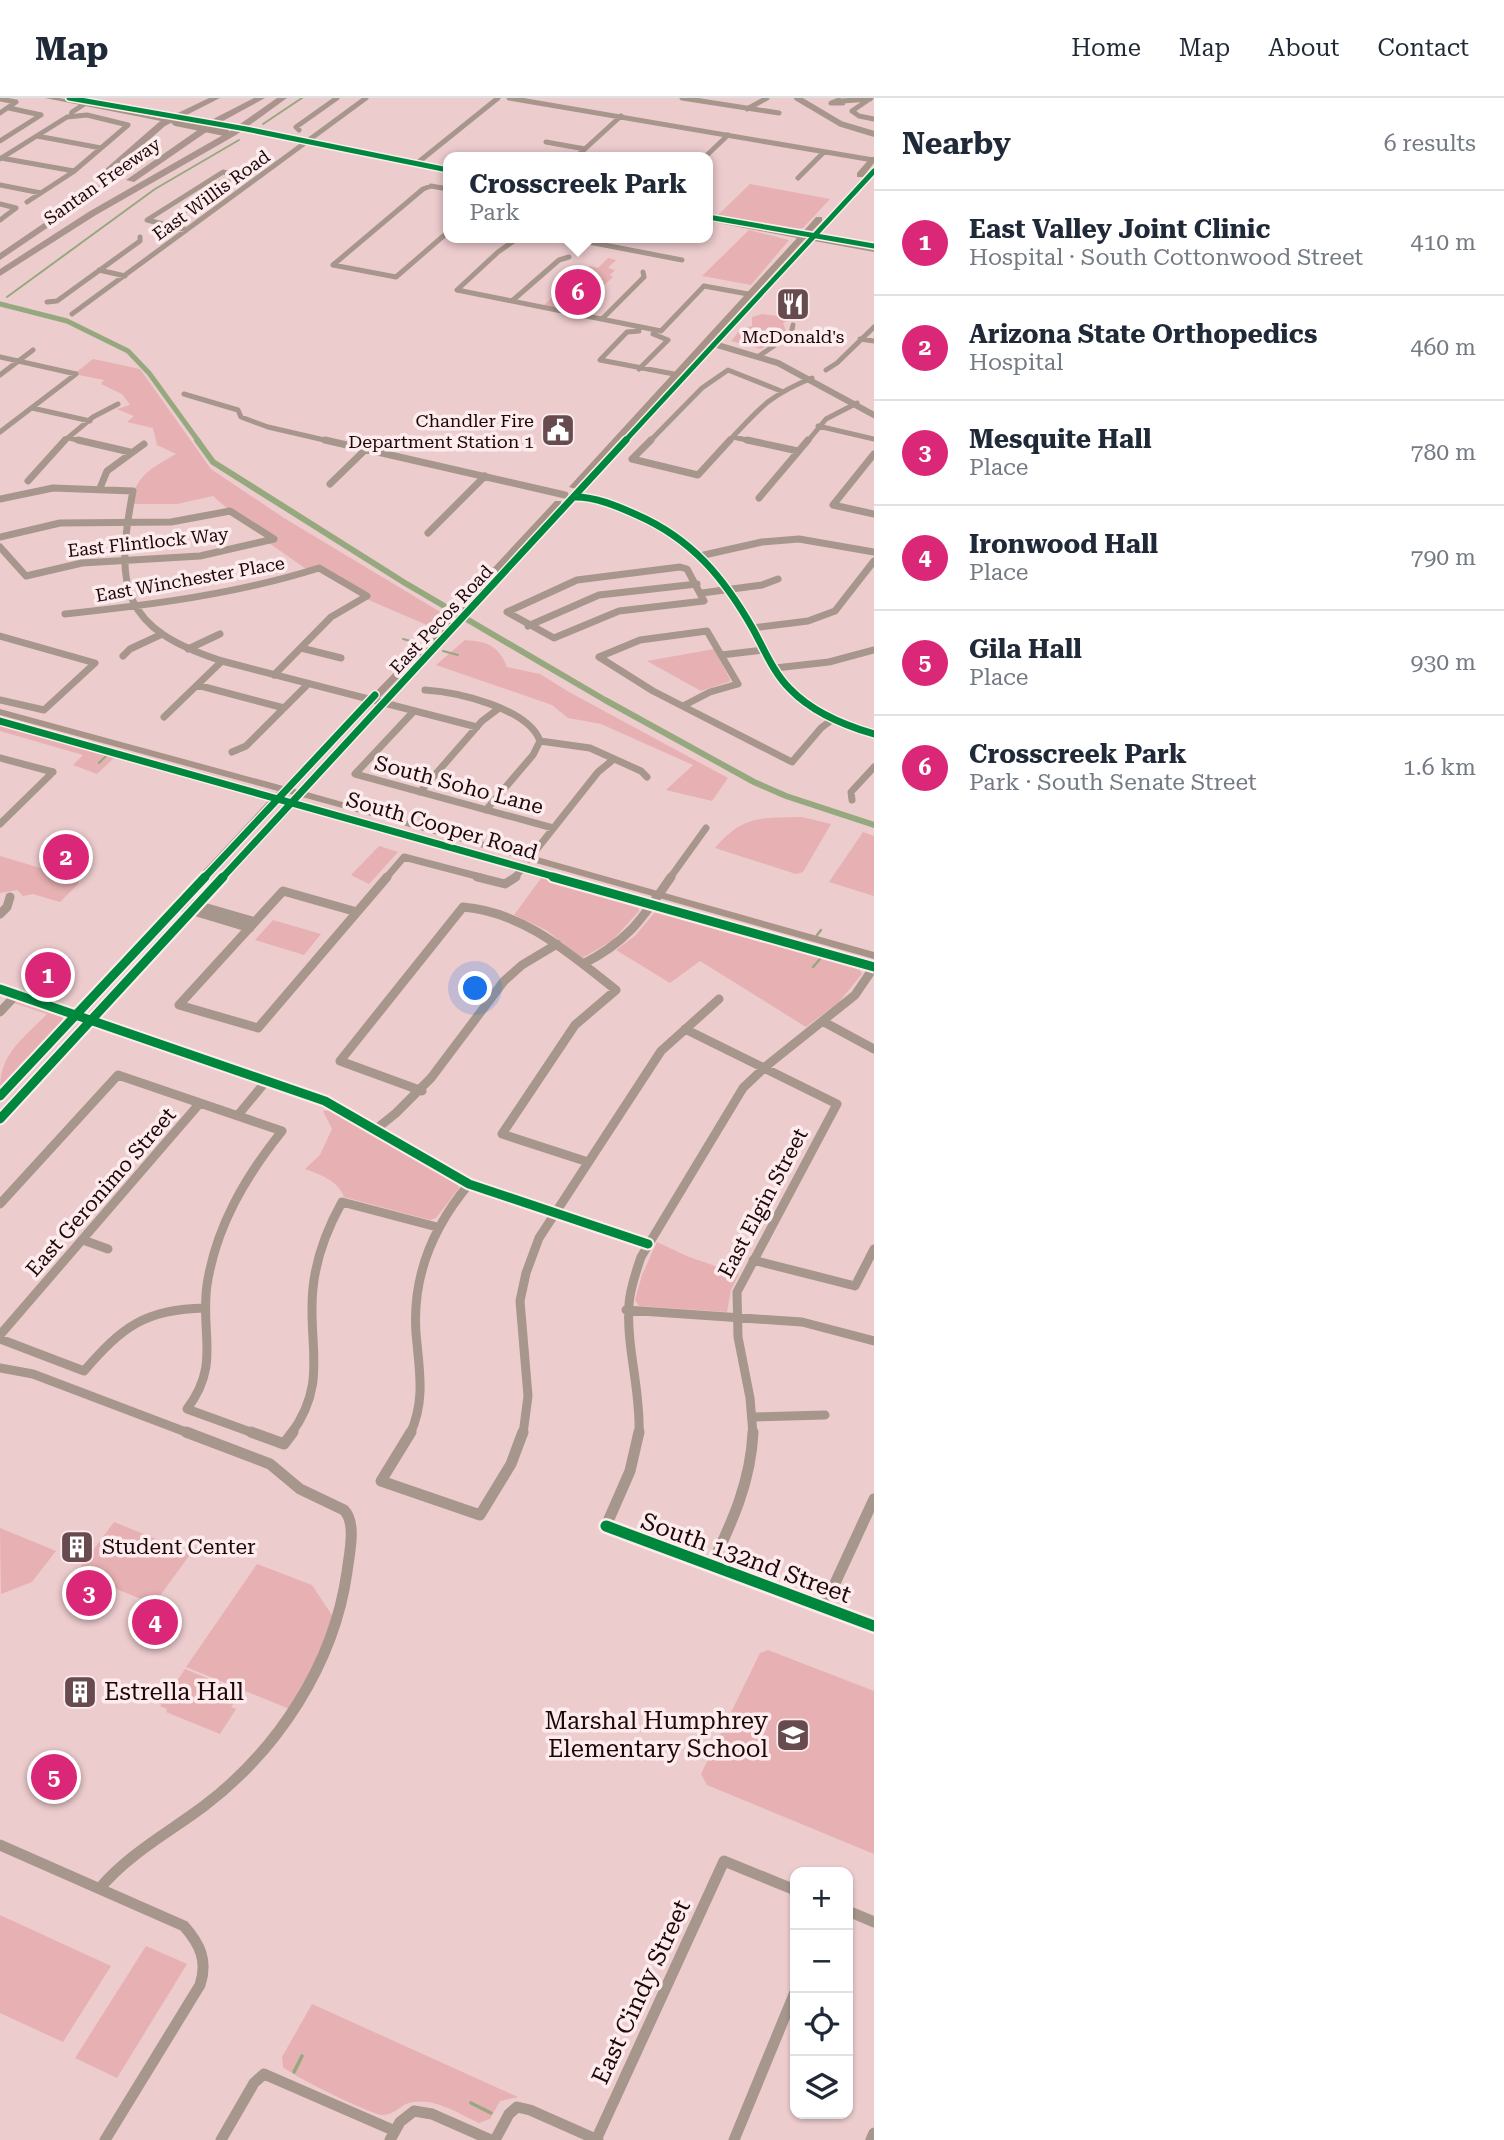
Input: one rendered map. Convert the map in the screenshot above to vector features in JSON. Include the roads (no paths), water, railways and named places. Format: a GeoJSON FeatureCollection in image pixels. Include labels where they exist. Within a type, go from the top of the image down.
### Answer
{"type":"FeatureCollection","features":[{"type":"Feature","properties":{"kind":"highway"},"geometry":{"type":"LineString","coordinates":[[0,256],[176,119],[216,98]]}},
{"type":"Feature","properties":{"kind":"highway","name":"Santan Freeway"},"geometry":{"type":"LineString","coordinates":[[0,256],[187,130],[241,98]]}},
{"type":"Feature","properties":{"kind":"highway","name":"Santan Freeway"},"geometry":{"type":"LineString","coordinates":[[0,272],[196,134],[261,98]]}},
{"type":"Feature","properties":{"kind":"highway"},"geometry":{"type":"LineString","coordinates":[[0,272],[283,98]]}},
{"type":"Feature","properties":{"kind":"main road"},"geometry":{"type":"LineString","coordinates":[[48,98],[88,101]]}},
{"type":"Feature","properties":{"kind":"main road"},"geometry":{"type":"LineString","coordinates":[[69,98],[295,144],[306,143],[443,169]]}},
{"type":"Feature","properties":{"kind":"main road","name":"East Pecos Road"},"geometry":{"type":"LineString","coordinates":[[0,1119],[297,798],[570,496],[767,287],[835,202],[874,160]]}},
{"type":"Feature","properties":{"kind":"main road","name":"East Pecos Road"},"geometry":{"type":"LineString","coordinates":[[570,496],[634,417],[748,294],[874,171]]}},
{"type":"Feature","properties":{"kind":"main road"},"geometry":{"type":"LineString","coordinates":[[835,202],[844,203]]}},
{"type":"Feature","properties":{"kind":"main road"},"geometry":{"type":"LineString","coordinates":[[713,219],[874,248]]}},
{"type":"Feature","properties":{"kind":"main road"},"geometry":{"type":"LineString","coordinates":[[757,285],[767,287]]}},
{"type":"Feature","properties":{"kind":"main road"},"geometry":{"type":"LineString","coordinates":[[704,342],[714,344]]}},
{"type":"Feature","properties":{"kind":"main road"},"geometry":{"type":"LineString","coordinates":[[674,374],[684,376]]}},
{"type":"Feature","properties":{"kind":"main road"},"geometry":{"type":"LineString","coordinates":[[634,417],[644,419]]}},
{"type":"Feature","properties":{"kind":"main road","name":"East Pecos Road"},"geometry":{"type":"LineString","coordinates":[[0,1097],[369,701],[462,614]]}},
{"type":"Feature","properties":{"kind":"main road","name":"South Cooper Road"},"geometry":{"type":"LineString","coordinates":[[0,712],[285,789],[297,798]]}},
{"type":"Feature","properties":{"kind":"main road","name":"South Cooper Road"},"geometry":{"type":"LineString","coordinates":[[0,721],[276,799],[297,798],[655,899],[874,956]]}},
{"type":"Feature","properties":{"kind":"main road","name":"South Cooper Road"},"geometry":{"type":"LineString","coordinates":[[655,899],[874,967]]}},
{"type":"Feature","properties":{"kind":"street"},"geometry":{"type":"LineString","coordinates":[[299,130],[296,127],[337,98]]}},
{"type":"Feature","properties":{"kind":"street","name":"East Willis Road"},"geometry":{"type":"LineString","coordinates":[[72,314],[366,98]]}},
{"type":"Feature","properties":{"kind":"street"},"geometry":{"type":"LineString","coordinates":[[416,164],[498,98]]}},
{"type":"Feature","properties":{"kind":"street"},"geometry":{"type":"LineString","coordinates":[[509,98],[874,160]]}},
{"type":"Feature","properties":{"kind":"street"},"geometry":{"type":"LineString","coordinates":[[682,98],[779,113]]}},
{"type":"Feature","properties":{"kind":"street"},"geometry":{"type":"LineString","coordinates":[[747,109],[767,98]]}},
{"type":"Feature","properties":{"kind":"street"},"geometry":{"type":"LineString","coordinates":[[797,98],[841,124],[874,134]]}},
{"type":"Feature","properties":{"kind":"street"},"geometry":{"type":"LineString","coordinates":[[842,101],[872,98]]}},
{"type":"Feature","properties":{"kind":"street"},"geometry":{"type":"LineString","coordinates":[[872,98],[852,111],[859,116],[874,119]]}},
{"type":"Feature","properties":{"kind":"street"},"geometry":{"type":"LineString","coordinates":[[0,99],[16,102],[0,114]]}},
{"type":"Feature","properties":{"kind":"street"},"geometry":{"type":"LineString","coordinates":[[71,117],[72,112],[88,101]]}},
{"type":"Feature","properties":{"kind":"street"},"geometry":{"type":"LineString","coordinates":[[0,141],[41,115],[9,108]]}},
{"type":"Feature","properties":{"kind":"street"},"geometry":{"type":"LineString","coordinates":[[859,108],[867,109]]}},
{"type":"Feature","properties":{"kind":"street"},"geometry":{"type":"LineString","coordinates":[[1,158],[71,117],[87,115],[128,125],[74,171],[27,202]]}},
{"type":"Feature","properties":{"kind":"street"},"geometry":{"type":"LineString","coordinates":[[582,152],[621,116]]}},
{"type":"Feature","properties":{"kind":"street"},"geometry":{"type":"LineString","coordinates":[[710,152],[727,135]]}},
{"type":"Feature","properties":{"kind":"street"},"geometry":{"type":"LineString","coordinates":[[37,136],[101,148]]}},
{"type":"Feature","properties":{"kind":"street"},"geometry":{"type":"LineString","coordinates":[[546,142],[585,149]]}},
{"type":"Feature","properties":{"kind":"street"},"geometry":{"type":"LineString","coordinates":[[799,178],[824,152]]}},
{"type":"Feature","properties":{"kind":"street"},"geometry":{"type":"LineString","coordinates":[[1,158],[74,171]]}},
{"type":"Feature","properties":{"kind":"street"},"geometry":{"type":"LineString","coordinates":[[165,226],[235,175],[223,172],[179,197],[148,222],[165,226],[187,230]]}},
{"type":"Feature","properties":{"kind":"street"},"geometry":{"type":"LineString","coordinates":[[0,185],[41,193]]}},
{"type":"Feature","properties":{"kind":"street"},"geometry":{"type":"LineString","coordinates":[[443,188],[431,186],[333,265],[396,277],[443,237]]}},
{"type":"Feature","properties":{"kind":"street"},"geometry":{"type":"LineString","coordinates":[[207,195],[229,200]]}},
{"type":"Feature","properties":{"kind":"street"},"geometry":{"type":"LineString","coordinates":[[179,197],[199,201]]}},
{"type":"Feature","properties":{"kind":"street"},"geometry":{"type":"LineString","coordinates":[[0,204],[16,208],[0,220]]}},
{"type":"Feature","properties":{"kind":"street"},"geometry":{"type":"LineString","coordinates":[[47,302],[57,300],[98,272],[140,241],[139,237]]}},
{"type":"Feature","properties":{"kind":"street"},"geometry":{"type":"LineString","coordinates":[[512,243],[457,290],[661,331],[704,286],[748,294]]}},
{"type":"Feature","properties":{"kind":"street"},"geometry":{"type":"LineString","coordinates":[[608,243],[682,260]]}},
{"type":"Feature","properties":{"kind":"street"},"geometry":{"type":"LineString","coordinates":[[512,301],[559,260],[569,257]]}},
{"type":"Feature","properties":{"kind":"street"},"geometry":{"type":"LineString","coordinates":[[98,272],[124,277]]}},
{"type":"Feature","properties":{"kind":"street"},"geometry":{"type":"LineString","coordinates":[[602,319],[644,277],[643,272]]}},
{"type":"Feature","properties":{"kind":"street"},"geometry":{"type":"LineString","coordinates":[[761,355],[791,334],[793,325]]}},
{"type":"Feature","properties":{"kind":"street"},"geometry":{"type":"LineString","coordinates":[[826,370],[837,363],[874,327]]}},
{"type":"Feature","properties":{"kind":"street"},"geometry":{"type":"LineString","coordinates":[[639,369],[667,338],[630,330],[600,360],[639,369],[674,374]]}},
{"type":"Feature","properties":{"kind":"street"},"geometry":{"type":"LineString","coordinates":[[860,339],[874,341]]}},
{"type":"Feature","properties":{"kind":"street"},"geometry":{"type":"LineString","coordinates":[[714,344],[761,355],[874,413]]}},
{"type":"Feature","properties":{"kind":"street"},"geometry":{"type":"LineString","coordinates":[[0,376],[33,350]]}},
{"type":"Feature","properties":{"kind":"street"},"geometry":{"type":"LineString","coordinates":[[0,357],[76,374],[0,432]]}},
{"type":"Feature","properties":{"kind":"street"},"geometry":{"type":"LineString","coordinates":[[781,391],[728,370],[702,388],[632,459],[698,475],[761,405],[781,391],[810,379]]}},
{"type":"Feature","properties":{"kind":"street"},"geometry":{"type":"LineString","coordinates":[[184,394],[238,410],[241,417],[268,427],[570,496],[609,508],[615,507],[667,529],[704,555],[730,590],[775,668],[798,696],[833,719],[874,734]]}},
{"type":"Feature","properties":{"kind":"street"},"geometry":{"type":"LineString","coordinates":[[28,481],[48,455],[90,421],[118,404]]}},
{"type":"Feature","properties":{"kind":"street"},"geometry":{"type":"LineString","coordinates":[[759,498],[818,426],[832,413],[855,404]]}},
{"type":"Feature","properties":{"kind":"street"},"geometry":{"type":"LineString","coordinates":[[32,408],[90,421]]}},
{"type":"Feature","properties":{"kind":"street"},"geometry":{"type":"LineString","coordinates":[[818,426],[874,439]]}},
{"type":"Feature","properties":{"kind":"street"},"geometry":{"type":"LineString","coordinates":[[733,437],[798,451]]}},
{"type":"Feature","properties":{"kind":"street"},"geometry":{"type":"LineString","coordinates":[[69,438],[130,452]]}},
{"type":"Feature","properties":{"kind":"street"},"geometry":{"type":"LineString","coordinates":[[100,488],[107,471],[144,444]]}},
{"type":"Feature","properties":{"kind":"street"},"geometry":{"type":"LineString","coordinates":[[330,484],[366,449]]}},
{"type":"Feature","properties":{"kind":"street"},"geometry":{"type":"LineString","coordinates":[[874,454],[833,505],[874,514]]}},
{"type":"Feature","properties":{"kind":"street"},"geometry":{"type":"LineString","coordinates":[[428,533],[485,476]]}},
{"type":"Feature","properties":{"kind":"street"},"geometry":{"type":"LineString","coordinates":[[0,499],[53,488],[133,491],[126,522],[129,594],[134,607],[160,635],[222,661],[308,684],[320,691],[475,729]]}},
{"type":"Feature","properties":{"kind":"street","name":"East Flintlock Way"},"geometry":{"type":"LineString","coordinates":[[0,547],[26,576],[82,563],[200,556],[274,540],[230,511],[191,520],[126,522]]}},
{"type":"Feature","properties":{"kind":"street"},"geometry":{"type":"LineString","coordinates":[[0,537],[60,523],[126,522]]}},
{"type":"Feature","properties":{"kind":"street"},"geometry":{"type":"LineString","coordinates":[[704,555],[762,542],[799,539],[874,552]]}},
{"type":"Feature","properties":{"kind":"street"},"geometry":{"type":"LineString","coordinates":[[752,628],[808,621],[835,611],[874,561]]}},
{"type":"Feature","properties":{"kind":"street","name":"East Winchester Place"},"geometry":{"type":"LineString","coordinates":[[65,614],[134,607],[275,582],[319,568],[367,596],[331,617],[301,648]]}},
{"type":"Feature","properties":{"kind":"street"},"geometry":{"type":"LineString","coordinates":[[703,597],[696,583],[683,568],[577,580],[507,612],[554,638],[619,611],[703,597],[762,585],[778,579]]}},
{"type":"Feature","properties":{"kind":"street"},"geometry":{"type":"LineString","coordinates":[[528,626],[598,595],[696,583]]}},
{"type":"Feature","properties":{"kind":"street"},"geometry":{"type":"LineString","coordinates":[[683,706],[710,692],[738,684],[708,631],[640,640],[599,657],[653,691],[792,762],[821,728],[833,719]]}},
{"type":"Feature","properties":{"kind":"street"},"geometry":{"type":"LineString","coordinates":[[188,649],[220,634]]}},
{"type":"Feature","properties":{"kind":"street"},"geometry":{"type":"LineString","coordinates":[[123,656],[130,649],[160,635]]}},
{"type":"Feature","properties":{"kind":"street"},"geometry":{"type":"LineString","coordinates":[[0,636],[94,663],[44,710],[0,700]]}},
{"type":"Feature","properties":{"kind":"street"},"geometry":{"type":"LineString","coordinates":[[274,675],[301,648],[341,658]]}},
{"type":"Feature","properties":{"kind":"street"},"geometry":{"type":"LineString","coordinates":[[721,655],[764,650]]}},
{"type":"Feature","properties":{"kind":"street"},"geometry":{"type":"LineString","coordinates":[[775,668],[828,662],[874,650]]}},
{"type":"Feature","properties":{"kind":"street"},"geometry":{"type":"LineString","coordinates":[[164,717],[222,661]]}},
{"type":"Feature","properties":{"kind":"street"},"geometry":{"type":"LineString","coordinates":[[232,752],[246,746],[308,684]]}},
{"type":"Feature","properties":{"kind":"street"},"geometry":{"type":"LineString","coordinates":[[197,685],[284,708]]}},
{"type":"Feature","properties":{"kind":"street"},"geometry":{"type":"LineString","coordinates":[[425,690],[465,696],[498,709],[536,729],[540,741],[533,755],[486,810]]}},
{"type":"Feature","properties":{"kind":"street"},"geometry":{"type":"LineString","coordinates":[[420,792],[475,729],[498,709]]}},
{"type":"Feature","properties":{"kind":"street","name":"South Soho Lane"},"geometry":{"type":"LineString","coordinates":[[412,713],[355,775],[553,828]]}},
{"type":"Feature","properties":{"kind":"street"},"geometry":{"type":"LineString","coordinates":[[540,741],[590,748],[641,771],[646,777]]}},
{"type":"Feature","properties":{"kind":"street"},"geometry":{"type":"LineString","coordinates":[[0,758],[53,772],[0,824]]}},
{"type":"Feature","properties":{"kind":"street"},"geometry":{"type":"LineString","coordinates":[[357,912],[283,891],[179,1005],[258,1028],[404,857],[495,882],[509,883],[598,772],[614,759]]}},
{"type":"Feature","properties":{"kind":"street"},"geometry":{"type":"LineString","coordinates":[[852,800],[851,792],[874,767]]}},
{"type":"Feature","properties":{"kind":"street"},"geometry":{"type":"LineString","coordinates":[[583,964],[605,953],[627,937],[706,828]]}},
{"type":"Feature","properties":{"kind":"street"},"geometry":{"type":"LineString","coordinates":[[0,914],[7,907],[10,897]]}},
{"type":"Feature","properties":{"kind":"street"},"geometry":{"type":"LineString","coordinates":[[180,904],[252,925]]}},
{"type":"Feature","properties":{"kind":"street"},"geometry":{"type":"LineString","coordinates":[[422,1091],[340,1061],[463,907],[512,918],[557,944],[616,990],[575,1025],[502,1134],[588,1162]]}},
{"type":"Feature","properties":{"kind":"street"},"geometry":{"type":"LineString","coordinates":[[375,1130],[400,1113],[422,1091],[505,981],[524,963],[557,944]]}},
{"type":"Feature","properties":{"kind":"street"},"geometry":{"type":"LineString","coordinates":[[874,967],[855,995],[765,1067],[743,1088],[648,1244],[631,1279],[626,1310],[802,1322],[874,1341]]}},
{"type":"Feature","properties":{"kind":"street"},"geometry":{"type":"LineString","coordinates":[[0,989],[325,1101],[469,1184],[648,1244]]}},
{"type":"Feature","properties":{"kind":"street"},"geometry":{"type":"LineString","coordinates":[[0,1012],[16,995]]}},
{"type":"Feature","properties":{"kind":"street"},"geometry":{"type":"LineString","coordinates":[[469,1184],[451,1204],[437,1227],[422,1263],[415,1301],[422,1374],[420,1408],[407,1440],[381,1481],[480,1515],[506,1477],[518,1447],[528,1409],[520,1312],[521,1291],[528,1264],[554,1214],[661,1051],[719,999]]}},
{"type":"Feature","properties":{"kind":"street"},"geometry":{"type":"LineString","coordinates":[[824,1022],[874,1049]]}},
{"type":"Feature","properties":{"kind":"street"},"geometry":{"type":"LineString","coordinates":[[685,1029],[765,1067]]}},
{"type":"Feature","properties":{"kind":"street","name":"East Elgin Street"},"geometry":{"type":"LineString","coordinates":[[711,1566],[739,1508],[749,1466],[753,1417],[733,1316],[737,1292],[837,1104],[765,1067]]}},
{"type":"Feature","properties":{"kind":"street"},"geometry":{"type":"LineString","coordinates":[[0,1204],[118,1075],[282,1131],[254,1165],[222,1227],[210,1268],[205,1308],[208,1360],[206,1376],[202,1389],[187,1409],[285,1444],[310,1404],[314,1381],[314,1271],[327,1229],[342,1202],[437,1227]]}},
{"type":"Feature","properties":{"kind":"street"},"geometry":{"type":"LineString","coordinates":[[238,1115],[267,1080]]}},
{"type":"Feature","properties":{"kind":"street","name":"East Geronimo Street"},"geometry":{"type":"LineString","coordinates":[[0,1337],[200,1103]]}},
{"type":"Feature","properties":{"kind":"street"},"geometry":{"type":"LineString","coordinates":[[83,1240],[108,1249]]}},
{"type":"Feature","properties":{"kind":"street"},"geometry":{"type":"LineString","coordinates":[[753,1260],[855,1286],[874,1249]]}},
{"type":"Feature","properties":{"kind":"street"},"geometry":{"type":"LineString","coordinates":[[0,1337],[84,1371],[126,1326],[152,1313],[205,1308]]}},
{"type":"Feature","properties":{"kind":"street","name":"South 132nd Street"},"geometry":{"type":"LineString","coordinates":[[626,1310],[639,1401],[639,1427],[628,1476],[606,1526],[874,1626]]}},
{"type":"Feature","properties":{"kind":"street"},"geometry":{"type":"LineString","coordinates":[[0,1367],[33,1374],[270,1464],[286,1474],[297,1488],[343,1507],[351,1523],[347,1575],[339,1616],[309,1687],[260,1753],[217,1796],[127,1858],[100,1888]]}},
{"type":"Feature","properties":{"kind":"street"},"geometry":{"type":"LineString","coordinates":[[753,1417],[825,1415]]}},
{"type":"Feature","properties":{"kind":"street"},"geometry":{"type":"LineString","coordinates":[[824,1607],[874,1499]]}},
{"type":"Feature","properties":{"kind":"street"},"geometry":{"type":"LineString","coordinates":[[0,1845],[184,1926],[197,1940],[205,1957],[205,1974],[200,1985],[105,2140]]}},
{"type":"Feature","properties":{"kind":"street","name":"East Cindy Street"},"geometry":{"type":"LineString","coordinates":[[597,2140],[724,1861],[790,1888]]}},
{"type":"Feature","properties":{"kind":"street"},"geometry":{"type":"LineString","coordinates":[[853,1913],[874,1922]]}},
{"type":"Feature","properties":{"kind":"street"},"geometry":{"type":"LineString","coordinates":[[734,2140],[795,1993]]}},
{"type":"Feature","properties":{"kind":"street"},"geometry":{"type":"LineString","coordinates":[[221,2140],[254,2083],[264,2074],[278,2078],[393,2136],[406,2115],[414,2110],[424,2111],[493,2140],[509,2114],[517,2107],[530,2110],[597,2140]]}},
{"type":"Feature","properties":{"kind":"street"},"geometry":{"type":"LineString","coordinates":[[871,2140],[874,2133]]}},
{"type":"Feature","properties":{"kind":"waterway"},"geometry":{"type":"LineString","coordinates":[[263,124],[302,98]]}},
{"type":"Feature","properties":{"kind":"waterway"},"geometry":{"type":"LineString","coordinates":[[7,297],[155,189],[239,140]]}},
{"type":"Feature","properties":{"kind":"waterway"},"geometry":{"type":"LineString","coordinates":[[0,304],[67,321],[128,351],[149,373],[199,442]]}},
{"type":"Feature","properties":{"kind":"waterway"},"geometry":{"type":"LineString","coordinates":[[197,440],[213,462],[405,583],[605,700],[754,782],[786,796],[874,825]]}},
{"type":"Feature","properties":{"kind":"waterway"},"geometry":{"type":"LineString","coordinates":[[403,639],[418,643]]}},
{"type":"Feature","properties":{"kind":"waterway"},"geometry":{"type":"LineString","coordinates":[[443,651],[458,655]]}},
{"type":"Feature","properties":{"kind":"waterway"},"geometry":{"type":"LineString","coordinates":[[99,763],[106,756]]}},
{"type":"Feature","properties":{"kind":"waterway"},"geometry":{"type":"LineString","coordinates":[[817,935],[821,930]]}},
{"type":"Feature","properties":{"kind":"waterway"},"geometry":{"type":"LineString","coordinates":[[813,967],[820,959]]}},
{"type":"Feature","properties":{"kind":"waterway"},"geometry":{"type":"LineString","coordinates":[[294,2072],[302,2056]]}},
{"type":"Feature","properties":{"kind":"waterway"},"geometry":{"type":"LineString","coordinates":[[471,2103],[491,2113]]}},
{"type":"Feature","properties":{"kind":"place","name":"Crosscreek Park"},"geometry":{"type":"Point","coordinates":[578,292]}},
{"type":"Feature","properties":{"kind":"place","name":"McDonald's"},"geometry":{"type":"Point","coordinates":[793,304]}},
{"type":"Feature","properties":{"kind":"place","name":"Chandler Fire Department Station 1"},"geometry":{"type":"Point","coordinates":[558,430]}},
{"type":"Feature","properties":{"kind":"place","name":"Arizona State Orthopedics"},"geometry":{"type":"Point","coordinates":[66,857]}},
{"type":"Feature","properties":{"kind":"place","name":"East Valley Joint Clinic"},"geometry":{"type":"Point","coordinates":[48,975]}},
{"type":"Feature","properties":{"kind":"place","name":"Student Center"},"geometry":{"type":"Point","coordinates":[77,1547]}},
{"type":"Feature","properties":{"kind":"place","name":"Mesquite Hall"},"geometry":{"type":"Point","coordinates":[89,1593]}},
{"type":"Feature","properties":{"kind":"place","name":"Ironwood Hall"},"geometry":{"type":"Point","coordinates":[155,1622]}},
{"type":"Feature","properties":{"kind":"place","name":"Estrella Hall"},"geometry":{"type":"Point","coordinates":[80,1692]}},
{"type":"Feature","properties":{"kind":"place","name":"Marshal Humphrey Elementary School"},"geometry":{"type":"Point","coordinates":[793,1735]}},
{"type":"Feature","properties":{"kind":"place","name":"Gila Hall"},"geometry":{"type":"Point","coordinates":[54,1777]}}]}
